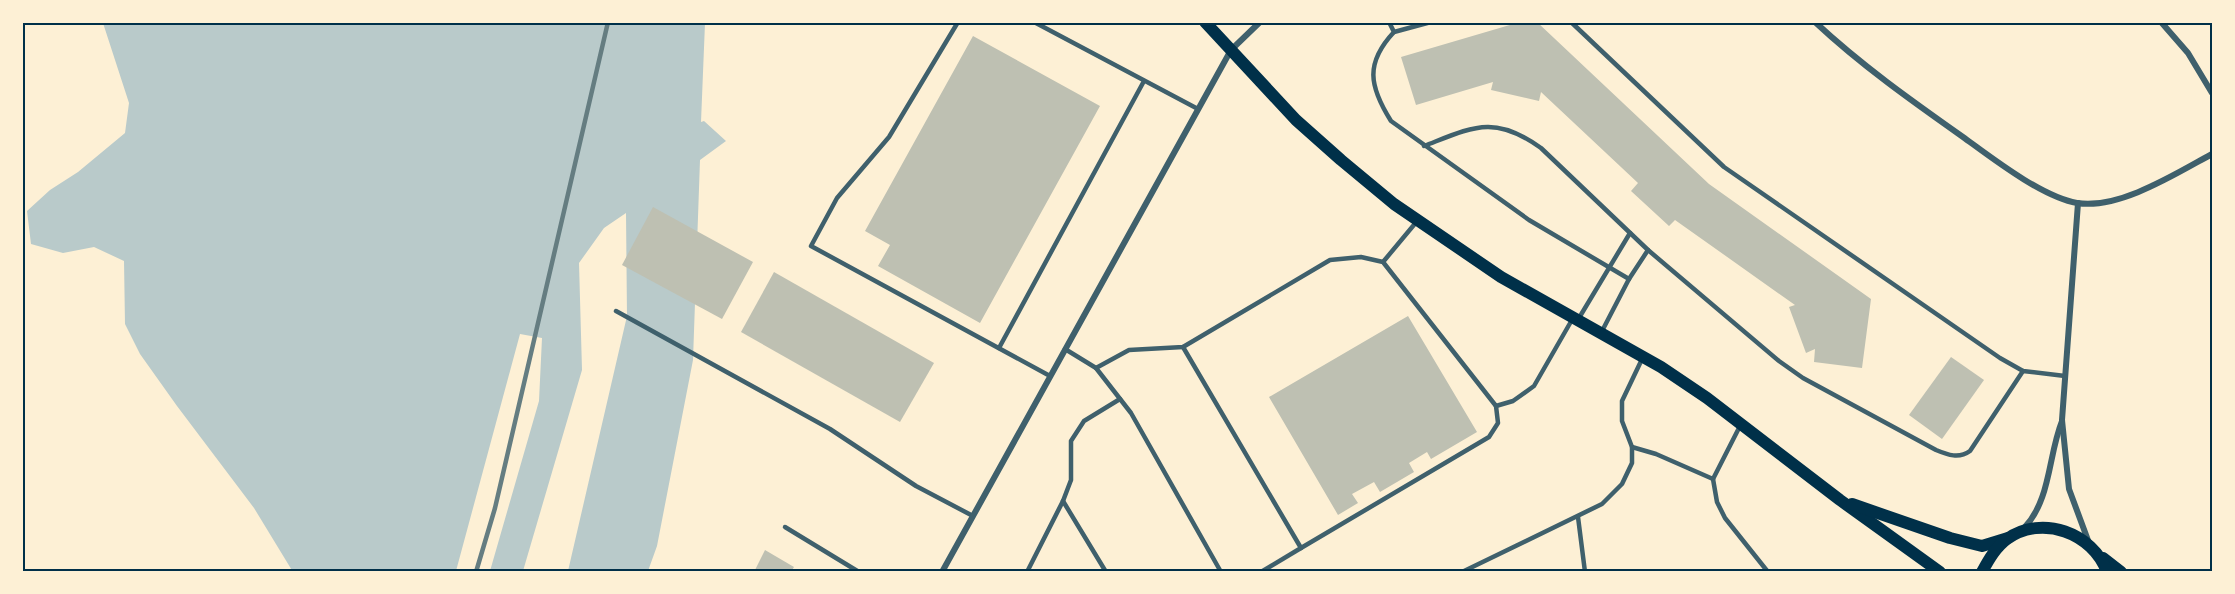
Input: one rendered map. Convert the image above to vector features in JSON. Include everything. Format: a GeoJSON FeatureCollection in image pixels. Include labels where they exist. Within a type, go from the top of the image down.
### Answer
{"type":"FeatureCollection","features":[{"type":"Feature","properties":{"kind":"main road"},"geometry":{"type":"LineString","coordinates":[[1205,22],[1296,120],[1341,160],[1418,220],[1501,277],[1642,357],[1707,398],[1840,500],[1940,572]]}},
{"type":"Feature","properties":{"kind":"main road"},"geometry":{"type":"LineString","coordinates":[[1840,500],[1950,538],[1982,546],[2028,529],[2049,528],[2071,533],[2090,544],[2107,572]]}},
{"type":"Feature","properties":{"kind":"main road"},"geometry":{"type":"LineString","coordinates":[[1982,572],[1993,552],[2008,538]]}},
{"type":"Feature","properties":{"kind":"main road"},"geometry":{"type":"LineString","coordinates":[[2099,556],[2121,572]]}},
{"type":"Feature","properties":{"kind":"street"},"geometry":{"type":"LineString","coordinates":[[942,572],[1231,50],[1260,22]]}},
{"type":"Feature","properties":{"kind":"street"},"geometry":{"type":"LineString","coordinates":[[1815,22],[1872,72],[2011,171],[2049,193],[2078,203],[2108,202],[2141,192],[2212,154]]}},
{"type":"Feature","properties":{"kind":"street"},"geometry":{"type":"LineString","coordinates":[[2161,22],[2188,53],[2212,93]]}},
{"type":"Feature","properties":{"kind":"street"},"geometry":{"type":"LineString","coordinates":[[2078,203],[2062,420],[2069,489],[2090,544]]}},
{"type":"Feature","properties":{"kind":"street"},"geometry":{"type":"LineString","coordinates":[[2020,533],[2031,522],[2040,506],[2056,436],[2062,420]]}},
{"type":"Feature","properties":{"kind":"lane"},"geometry":{"type":"LineString","coordinates":[[958,22],[889,137],[837,198],[811,246],[1050,376]]}},
{"type":"Feature","properties":{"kind":"lane"},"geometry":{"type":"LineString","coordinates":[[1034,22],[1198,109]]}},
{"type":"Feature","properties":{"kind":"lane"},"geometry":{"type":"LineString","coordinates":[[1389,22],[1394,33]]}},
{"type":"Feature","properties":{"kind":"lane"},"geometry":{"type":"LineString","coordinates":[[1431,22],[1394,33],[1380,47],[1373,66],[1374,80],[1382,106],[1391,120],[1529,220],[1629,279]]}},
{"type":"Feature","properties":{"kind":"lane"},"geometry":{"type":"LineString","coordinates":[[1571,22],[1724,167],[2000,358],[2023,371],[2065,376]]}},
{"type":"Feature","properties":{"kind":"lane"},"geometry":{"type":"LineString","coordinates":[[999,348],[1144,81]]}},
{"type":"Feature","properties":{"kind":"lane"},"geometry":{"type":"LineString","coordinates":[[1424,146],[1472,128],[1490,126],[1523,135],[1541,148],[1648,249],[1779,361],[1803,378],[1936,450],[1964,456],[1970,451],[2023,371]]}},
{"type":"Feature","properties":{"kind":"lane"},"geometry":{"type":"LineString","coordinates":[[1383,262],[1418,220]]}},
{"type":"Feature","properties":{"kind":"lane"},"geometry":{"type":"LineString","coordinates":[[1496,406],[1513,401],[1534,386],[1630,233]]}},
{"type":"Feature","properties":{"kind":"lane"},"geometry":{"type":"LineString","coordinates":[[1601,333],[1629,279],[1648,249]]}},
{"type":"Feature","properties":{"kind":"lane"},"geometry":{"type":"LineString","coordinates":[[1096,368],[1129,350],[1183,347],[1330,260],[1361,257],[1383,262],[1496,406],[1498,423],[1489,437],[1261,572]]}},
{"type":"Feature","properties":{"kind":"lane"},"geometry":{"type":"LineString","coordinates":[[616,311],[830,429],[916,486],[973,516]]}},
{"type":"Feature","properties":{"kind":"lane"},"geometry":{"type":"LineString","coordinates":[[1183,347],[1301,548]]}},
{"type":"Feature","properties":{"kind":"lane"},"geometry":{"type":"LineString","coordinates":[[1065,349],[1096,368],[1131,413],[1221,572]]}},
{"type":"Feature","properties":{"kind":"lane"},"geometry":{"type":"LineString","coordinates":[[1462,572],[1602,504],[1622,484],[1632,463],[1632,447],[1622,421],[1622,401],[1642,357]]}},
{"type":"Feature","properties":{"kind":"lane"},"geometry":{"type":"LineString","coordinates":[[1027,572],[1063,501],[1071,480],[1071,441],[1084,422],[1120,399]]}},
{"type":"Feature","properties":{"kind":"lane"},"geometry":{"type":"LineString","coordinates":[[1741,423],[1713,479],[1717,501],[1725,518],[1768,572]]}},
{"type":"Feature","properties":{"kind":"lane"},"geometry":{"type":"LineString","coordinates":[[1632,447],[1656,453],[1713,479]]}},
{"type":"Feature","properties":{"kind":"lane"},"geometry":{"type":"LineString","coordinates":[[1063,501],[1106,572]]}},
{"type":"Feature","properties":{"kind":"lane"},"geometry":{"type":"LineString","coordinates":[[1578,517],[1585,572]]}},
{"type":"Feature","properties":{"kind":"lane"},"geometry":{"type":"LineString","coordinates":[[785,527],[859,572]]}},
{"type":"Feature","properties":{"kind":"shaded area"},"geometry":{"type":"Polygon","coordinates":[[[103,23],[705,23],[701,122],[704,121],[726,141],[700,160],[693,360],[657,546],[648,571],[568,571],[627,316],[626,213],[604,228],[579,263],[582,370],[523,571],[490,571],[539,401],[542,338],[520,334],[456,571],[293,572],[254,508],[140,354],[125,324],[124,261],[94,247],[63,253],[31,244],[27,211],[50,190],[78,172],[125,133],[129,103],[103,23]]]}},
{"type":"Feature","properties":{"kind":"building"},"geometry":{"type":"Polygon","coordinates":[[[1520,22],[1537,22],[1709,184],[1871,299],[1862,368],[1814,362],[1815,349],[1806,353],[1789,307],[1795,305],[1675,220],[1669,226],[1631,191],[1638,183],[1541,92],[1539,101],[1491,90],[1493,82],[1416,105],[1401,57],[1520,22]]]}},
{"type":"Feature","properties":{"kind":"building"},"geometry":{"type":"Polygon","coordinates":[[[973,36],[1100,106],[980,323],[878,266],[890,245],[865,231],[973,36]]]}},
{"type":"Feature","properties":{"kind":"building"},"geometry":{"type":"Polygon","coordinates":[[[653,207],[753,262],[722,319],[622,265],[653,207]]]}},
{"type":"Feature","properties":{"kind":"building"},"geometry":{"type":"Polygon","coordinates":[[[774,272],[934,363],[900,422],[741,332],[774,272]]]}},
{"type":"Feature","properties":{"kind":"building"},"geometry":{"type":"Polygon","coordinates":[[[1408,316],[1477,432],[1431,459],[1427,452],[1409,463],[1414,472],[1380,492],[1374,482],[1352,494],[1358,503],[1338,515],[1269,397],[1408,316]]]}},
{"type":"Feature","properties":{"kind":"building"},"geometry":{"type":"Polygon","coordinates":[[[1951,357],[1984,380],[1942,439],[1909,415],[1951,357]]]}},
{"type":"Feature","properties":{"kind":"building"},"geometry":{"type":"Polygon","coordinates":[[[765,550],[794,567],[791,572],[754,572],[765,550]]]}},
{"type":"Feature","properties":{"kind":"railway"},"geometry":{"type":"LineString","coordinates":[[476,572],[495,508],[608,22]]}}]}
